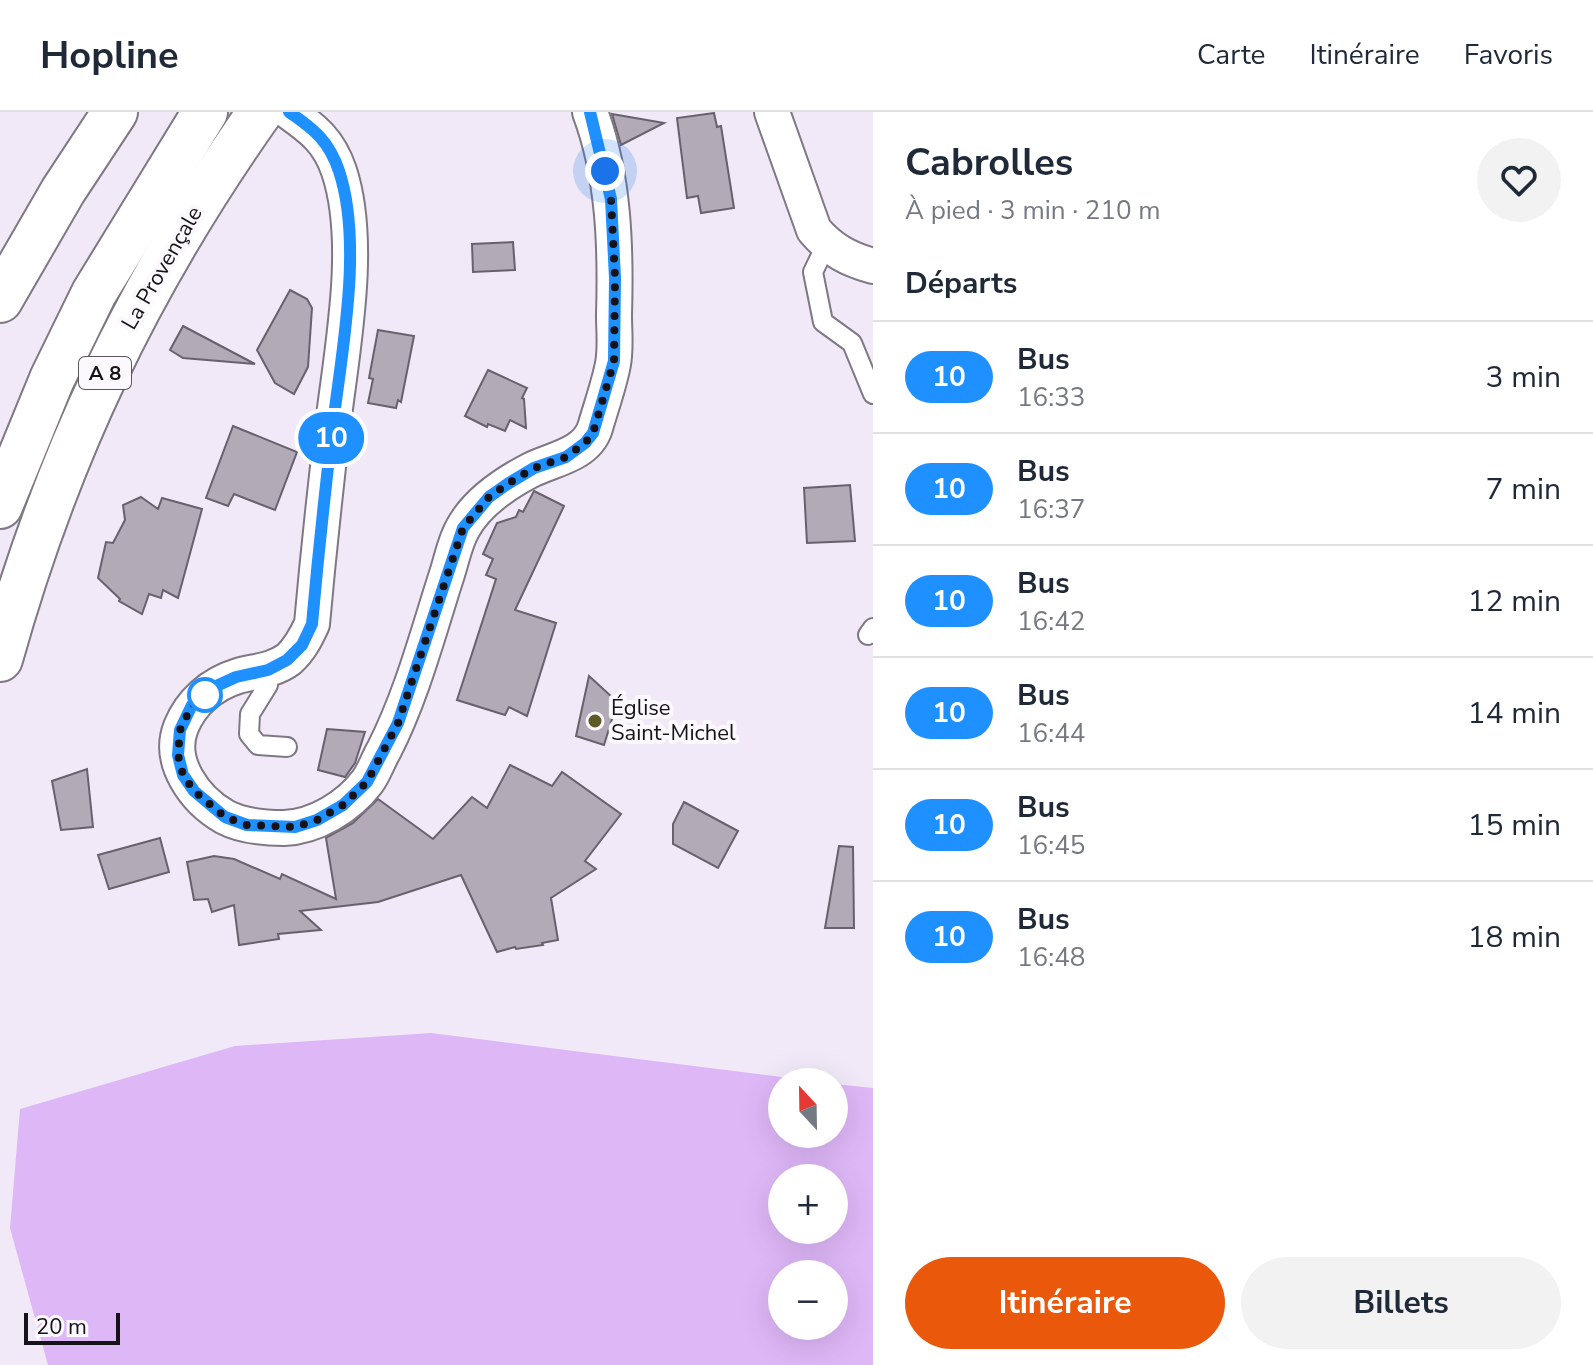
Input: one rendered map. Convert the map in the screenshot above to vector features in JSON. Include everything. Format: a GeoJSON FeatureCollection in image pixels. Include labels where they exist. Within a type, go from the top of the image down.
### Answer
{"type":"FeatureCollection","features":[{"type":"Feature","properties":{"kind":"main road"},"geometry":{"type":"LineString","coordinates":[[0,300],[63,191],[115,112]]}},
{"type":"Feature","properties":{"kind":"main road","name":"La Provençale"},"geometry":{"type":"LineString","coordinates":[[0,506],[52,379],[94,293],[205,112]]}},
{"type":"Feature","properties":{"kind":"main road","name":"La Provençale"},"geometry":{"type":"LineString","coordinates":[[0,659],[32,553],[59,478],[108,367],[143,296],[260,112]]}},
{"type":"Feature","properties":{"kind":"street"},"geometry":{"type":"LineString","coordinates":[[289,112],[318,132],[339,171],[348,210],[349,258],[344,334],[312,624],[302,645],[287,660],[268,670],[236,677],[212,688],[192,705],[180,730],[178,755],[183,775],[194,791],[225,817],[247,825],[295,827],[317,820],[343,805],[367,782],[398,723],[463,528],[489,497],[534,468],[566,457],[593,433],[614,361],[615,278],[611,199],[590,112]]}},
{"type":"Feature","properties":{"kind":"street"},"geometry":{"type":"LineString","coordinates":[[772,112],[814,230],[826,245],[853,260],[873,266]]}},
{"type":"Feature","properties":{"kind":"lane"},"geometry":{"type":"LineString","coordinates":[[826,245],[813,272],[823,322],[852,343],[873,394]]}},
{"type":"Feature","properties":{"kind":"lane"},"geometry":{"type":"LineString","coordinates":[[268,670],[268,685],[250,714],[249,734],[258,745],[287,747]]}},
{"type":"Feature","properties":{"kind":"shaded area"},"geometry":{"type":"Polygon","coordinates":[[[431,1033],[768,1075],[768,1148],[848,1148],[848,1085],[873,1088],[873,1365],[48,1365],[10,1228],[20,1109],[235,1046],[431,1033]]]}},
{"type":"Feature","properties":{"kind":"building"},"geometry":{"type":"Polygon","coordinates":[[[714,113],[717,127],[721,126],[734,208],[701,213],[698,196],[687,198],[677,118],[714,113]]]}},
{"type":"Feature","properties":{"kind":"building"},"geometry":{"type":"Polygon","coordinates":[[[612,114],[664,123],[621,145],[612,114]]]}},
{"type":"Feature","properties":{"kind":"building"},"geometry":{"type":"Polygon","coordinates":[[[513,242],[515,270],[473,272],[472,244],[513,242]]]}},
{"type":"Feature","properties":{"kind":"building"},"geometry":{"type":"Polygon","coordinates":[[[290,290],[307,299],[312,308],[308,367],[294,394],[275,383],[257,350],[290,290]]]}},
{"type":"Feature","properties":{"kind":"building"},"geometry":{"type":"Polygon","coordinates":[[[183,326],[255,364],[183,358],[170,350],[183,326]]]}},
{"type":"Feature","properties":{"kind":"building"},"geometry":{"type":"Polygon","coordinates":[[[378,330],[414,336],[401,402],[398,400],[396,408],[368,403],[373,379],[369,378],[378,330]]]}},
{"type":"Feature","properties":{"kind":"building"},"geometry":{"type":"Polygon","coordinates":[[[488,370],[527,388],[522,398],[526,428],[510,420],[505,431],[488,424],[487,427],[465,416],[488,370]]]}},
{"type":"Feature","properties":{"kind":"building"},"geometry":{"type":"Polygon","coordinates":[[[233,426],[297,452],[275,510],[234,494],[228,506],[206,498],[233,426]]]}},
{"type":"Feature","properties":{"kind":"building"},"geometry":{"type":"Polygon","coordinates":[[[850,485],[855,541],[807,543],[804,488],[850,485]]]}},
{"type":"Feature","properties":{"kind":"building"},"geometry":{"type":"Polygon","coordinates":[[[534,491],[564,506],[515,610],[556,623],[527,716],[509,707],[505,715],[457,700],[496,579],[486,575],[493,559],[483,554],[497,523],[516,517],[519,510],[523,512],[534,491]]]}},
{"type":"Feature","properties":{"kind":"building"},"geometry":{"type":"Polygon","coordinates":[[[141,497],[158,509],[162,498],[202,509],[178,598],[163,590],[161,598],[149,594],[142,614],[119,601],[98,578],[106,542],[113,543],[125,520],[123,505],[141,497]]]}},
{"type":"Feature","properties":{"kind":"building","name":"Église Saint-Michel"},"geometry":{"type":"Polygon","coordinates":[[[589,676],[612,697],[616,706],[604,745],[576,736],[589,676]]]}},
{"type":"Feature","properties":{"kind":"building"},"geometry":{"type":"Polygon","coordinates":[[[327,729],[365,732],[355,763],[345,777],[318,770],[327,729]]]}},
{"type":"Feature","properties":{"kind":"building"},"geometry":{"type":"Polygon","coordinates":[[[510,765],[552,786],[562,772],[621,814],[585,861],[596,869],[551,898],[558,940],[497,952],[461,875],[378,902],[300,911],[321,930],[278,934],[279,939],[239,945],[234,905],[212,912],[208,899],[194,900],[187,862],[214,856],[234,859],[280,879],[282,874],[336,899],[326,838],[353,823],[378,799],[433,839],[472,797],[487,808],[510,765]]]}},
{"type":"Feature","properties":{"kind":"building"},"geometry":{"type":"Polygon","coordinates":[[[87,769],[93,827],[61,830],[52,781],[87,769]]]}},
{"type":"Feature","properties":{"kind":"building"},"geometry":{"type":"Polygon","coordinates":[[[684,802],[738,831],[718,868],[673,844],[673,824],[684,802]]]}},
{"type":"Feature","properties":{"kind":"building"},"geometry":{"type":"Polygon","coordinates":[[[160,838],[169,872],[109,889],[98,855],[160,838]]]}},
{"type":"Feature","properties":{"kind":"building"},"geometry":{"type":"Polygon","coordinates":[[[839,846],[853,847],[854,928],[825,928],[839,846]]]}},
{"type":"Feature","properties":{"kind":"bus line","name":"10"},"geometry":{"type":"LineString","coordinates":[[289,112],[318,132],[332,153],[348,210],[349,258],[344,334],[312,624],[302,645],[287,660],[268,670],[236,677],[212,688],[192,705],[180,730],[178,755],[183,775],[194,791],[225,817],[247,825],[273,828],[295,827],[317,820],[343,805],[367,782],[398,723],[463,528],[489,497],[534,468],[566,457],[593,433],[614,361],[615,278],[611,199],[590,112]]}},
{"type":"Feature","properties":{"kind":"place","name":"Église Saint-Michel"},"geometry":{"type":"Point","coordinates":[595,721]}},
{"type":"Feature","properties":{"kind":"route"},"geometry":{"type":"LineString","coordinates":[[205,695],[192,705],[180,730],[178,755],[183,775],[194,791],[225,817],[247,825],[295,827],[317,820],[343,805],[367,782],[398,723],[463,528],[489,497],[534,468],[566,457],[593,433],[614,361],[615,278],[611,199],[605,171]]}}]}
